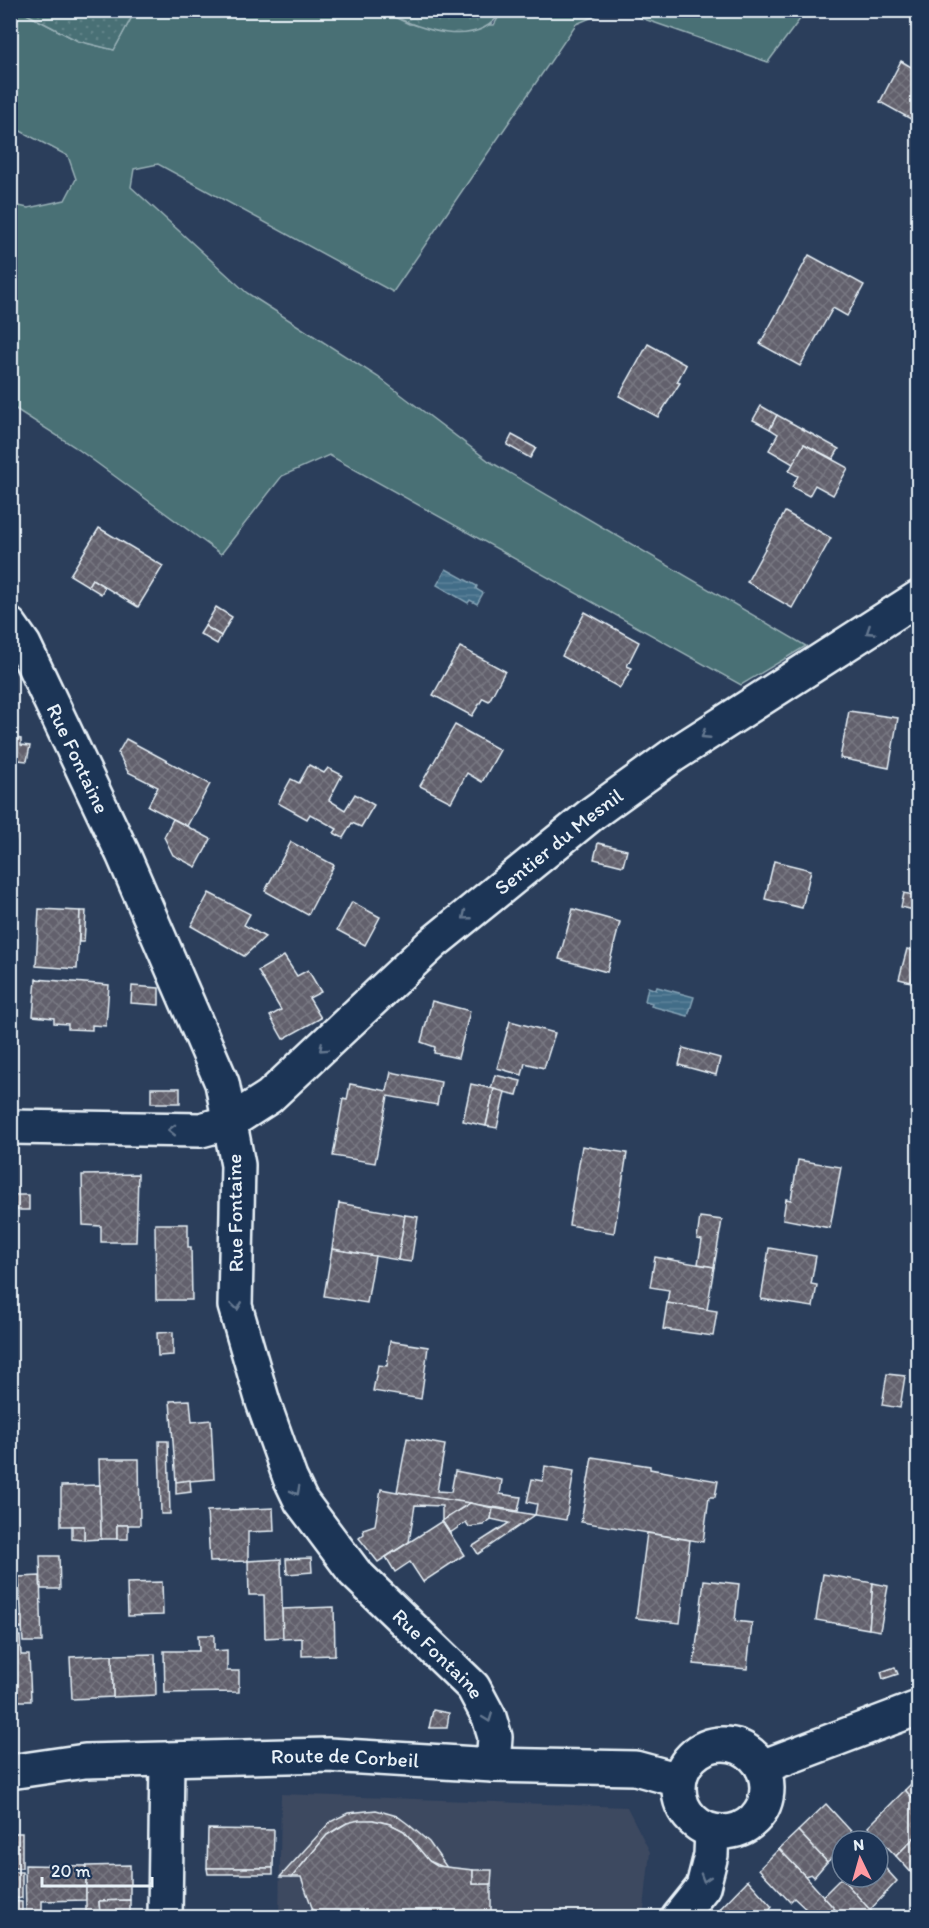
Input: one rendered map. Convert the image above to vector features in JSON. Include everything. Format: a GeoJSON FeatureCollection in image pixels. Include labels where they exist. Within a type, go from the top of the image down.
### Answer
{"type":"FeatureCollection","features":[{"type":"Feature","properties":{"kind":"street","name":"Sentier du Mesnil"},"geometry":{"type":"LineString","coordinates":[[10,1127],[201,1130],[230,1122],[268,1097],[433,943],[593,813],[672,756],[918,598]]}},
{"type":"Feature","properties":{"kind":"street","name":"Rue Fontaine"},"geometry":{"type":"LineString","coordinates":[[10,625],[24,645],[123,854],[222,1083],[238,1165],[236,1306],[263,1402],[290,1478],[301,1500],[355,1573],[473,1687],[489,1717],[495,1737],[493,1765]]}},
{"type":"Feature","properties":{"kind":"street"},"geometry":{"type":"LineString","coordinates":[[762,1767],[918,1708]]}},
{"type":"Feature","properties":{"kind":"street"},"geometry":{"type":"LineString","coordinates":[[716,1744],[729,1744],[743,1748],[754,1756],[762,1767],[767,1781],[767,1796],[762,1809],[753,1821],[740,1829],[726,1832],[711,1831],[699,1826],[689,1817],[678,1794],[683,1767],[692,1756],[716,1744]]}},
{"type":"Feature","properties":{"kind":"street","name":"Route de Corbeil"},"geometry":{"type":"LineString","coordinates":[[10,1772],[85,1761],[328,1755],[493,1765],[635,1768],[679,1780]]}},
{"type":"Feature","properties":{"kind":"street"},"geometry":{"type":"LineString","coordinates":[[165,1917],[167,1760]]}},
{"type":"Feature","properties":{"kind":"street"},"geometry":{"type":"LineString","coordinates":[[678,1917],[703,1887],[711,1855],[711,1831]]}},
{"type":"Feature","properties":{"kind":"shaded area"},"geometry":{"type":"Polygon","coordinates":[[[446,569],[477,586],[476,589],[483,593],[477,604],[470,600],[468,603],[437,585],[446,569]]]}},
{"type":"Feature","properties":{"kind":"shaded area"},"geometry":{"type":"Polygon","coordinates":[[[648,987],[656,990],[657,987],[694,997],[688,1016],[651,1006],[652,1003],[645,1001],[648,987]]]}},
{"type":"Feature","properties":{"kind":"shaded area"},"geometry":{"type":"Polygon","coordinates":[[[281,1794],[627,1807],[650,1852],[644,1909],[639,1917],[279,1918],[281,1794]]]}},
{"type":"Feature","properties":{"kind":"green space"},"geometry":{"type":"Polygon","coordinates":[[[11,11],[21,11],[78,41],[114,50],[135,11],[382,11],[409,24],[494,25],[502,11],[607,11],[576,24],[393,292],[158,164],[134,169],[131,187],[247,293],[378,377],[489,461],[806,646],[741,685],[329,455],[282,476],[221,554],[75,447],[11,406],[10,204],[28,208],[65,200],[76,179],[68,156],[11,126],[11,11]]]}},
{"type":"Feature","properties":{"kind":"green space"},"geometry":{"type":"Polygon","coordinates":[[[21,11],[135,11],[114,50],[78,41],[21,11]]]}},
{"type":"Feature","properties":{"kind":"green space"},"geometry":{"type":"Polygon","coordinates":[[[382,11],[502,11],[491,23],[477,31],[462,34],[428,29],[382,11]]]}},
{"type":"Feature","properties":{"kind":"green space"},"geometry":{"type":"Polygon","coordinates":[[[621,11],[806,11],[768,62],[621,11]]]}},
{"type":"Feature","properties":{"kind":"building"},"geometry":{"type":"Polygon","coordinates":[[[901,61],[918,71],[918,123],[880,102],[901,61]]]}},
{"type":"Feature","properties":{"kind":"building"},"geometry":{"type":"Polygon","coordinates":[[[809,255],[864,285],[847,316],[833,308],[800,366],[760,344],[809,255]]]}},
{"type":"Feature","properties":{"kind":"building"},"geometry":{"type":"Polygon","coordinates":[[[648,344],[686,365],[677,382],[680,383],[658,417],[619,396],[648,344]]]}},
{"type":"Feature","properties":{"kind":"building"},"geometry":{"type":"Polygon","coordinates":[[[761,406],[777,415],[770,429],[753,420],[761,406]]]}},
{"type":"Feature","properties":{"kind":"building"},"geometry":{"type":"Polygon","coordinates":[[[777,415],[839,449],[833,459],[804,444],[793,464],[769,450],[778,434],[770,429],[777,415]]]}},
{"type":"Feature","properties":{"kind":"building"},"geometry":{"type":"Polygon","coordinates":[[[512,435],[536,448],[530,458],[507,445],[512,435]]]}},
{"type":"Feature","properties":{"kind":"building"},"geometry":{"type":"Polygon","coordinates":[[[804,444],[848,468],[833,495],[815,485],[809,496],[792,487],[798,476],[789,471],[804,444]]]}},
{"type":"Feature","properties":{"kind":"building"},"geometry":{"type":"Polygon","coordinates":[[[10,452],[19,458],[10,469],[10,452]]]}},
{"type":"Feature","properties":{"kind":"building"},"geometry":{"type":"Polygon","coordinates":[[[785,512],[831,538],[792,608],[747,582],[785,512]]]}},
{"type":"Feature","properties":{"kind":"building"},"geometry":{"type":"Polygon","coordinates":[[[99,528],[163,566],[138,607],[92,579],[88,586],[70,575],[99,528]]]}},
{"type":"Feature","properties":{"kind":"building"},"geometry":{"type":"Polygon","coordinates":[[[92,579],[105,587],[101,594],[88,586],[92,579]]]}},
{"type":"Feature","properties":{"kind":"building"},"geometry":{"type":"Polygon","coordinates":[[[216,607],[232,617],[221,636],[205,626],[216,607]]]}},
{"type":"Feature","properties":{"kind":"building"},"geometry":{"type":"Polygon","coordinates":[[[585,612],[639,642],[627,666],[632,668],[620,688],[562,656],[585,612]]]}},
{"type":"Feature","properties":{"kind":"building"},"geometry":{"type":"Polygon","coordinates":[[[205,626],[221,636],[217,644],[200,634],[205,626]]]}},
{"type":"Feature","properties":{"kind":"building"},"geometry":{"type":"Polygon","coordinates":[[[460,647],[505,671],[489,701],[483,698],[472,716],[433,695],[460,647]]]}},
{"type":"Feature","properties":{"kind":"building"},"geometry":{"type":"Polygon","coordinates":[[[849,711],[898,718],[889,768],[840,758],[849,711]]]}},
{"type":"Feature","properties":{"kind":"building"},"geometry":{"type":"Polygon","coordinates":[[[455,725],[500,750],[482,782],[467,773],[451,802],[420,786],[455,725]]]}},
{"type":"Feature","properties":{"kind":"building"},"geometry":{"type":"Polygon","coordinates":[[[10,737],[21,739],[21,745],[30,746],[27,761],[18,760],[14,799],[10,798],[10,737]]]}},
{"type":"Feature","properties":{"kind":"building"},"geometry":{"type":"Polygon","coordinates":[[[126,739],[210,784],[187,826],[148,806],[158,787],[128,772],[118,753],[126,739]]]}},
{"type":"Feature","properties":{"kind":"building"},"geometry":{"type":"Polygon","coordinates":[[[309,765],[324,773],[328,768],[342,775],[329,800],[345,810],[355,794],[374,805],[361,827],[352,823],[343,838],[334,833],[337,829],[310,814],[307,819],[278,803],[291,779],[299,783],[309,765]]]}},
{"type":"Feature","properties":{"kind":"building"},"geometry":{"type":"Polygon","coordinates":[[[10,819],[17,820],[13,852],[10,852],[10,819]]]}},
{"type":"Feature","properties":{"kind":"building"},"geometry":{"type":"Polygon","coordinates":[[[173,819],[211,839],[196,867],[173,855],[164,837],[173,819]]]}},
{"type":"Feature","properties":{"kind":"building"},"geometry":{"type":"Polygon","coordinates":[[[291,842],[334,865],[308,915],[265,891],[291,842]]]}},
{"type":"Feature","properties":{"kind":"building"},"geometry":{"type":"Polygon","coordinates":[[[598,843],[627,850],[623,866],[594,859],[598,843]]]}},
{"type":"Feature","properties":{"kind":"building"},"geometry":{"type":"Polygon","coordinates":[[[774,861],[811,870],[802,908],[765,899],[774,861]]]}},
{"type":"Feature","properties":{"kind":"building"},"geometry":{"type":"Polygon","coordinates":[[[209,893],[250,914],[244,925],[265,937],[244,956],[191,926],[209,893]]]}},
{"type":"Feature","properties":{"kind":"building"},"geometry":{"type":"Polygon","coordinates":[[[904,893],[918,896],[918,911],[901,907],[904,893]]]}},
{"type":"Feature","properties":{"kind":"building"},"geometry":{"type":"Polygon","coordinates":[[[352,902],[380,917],[365,945],[337,930],[352,902]]]}},
{"type":"Feature","properties":{"kind":"building"},"geometry":{"type":"Polygon","coordinates":[[[39,909],[80,911],[77,969],[36,966],[39,909]]]}},
{"type":"Feature","properties":{"kind":"building"},"geometry":{"type":"Polygon","coordinates":[[[573,909],[620,922],[607,972],[559,959],[573,909]]]}},
{"type":"Feature","properties":{"kind":"building"},"geometry":{"type":"Polygon","coordinates":[[[80,911],[86,911],[84,942],[79,942],[80,911]]]}},
{"type":"Feature","properties":{"kind":"building"},"geometry":{"type":"Polygon","coordinates":[[[907,949],[918,952],[911,982],[899,979],[907,949]]]}},
{"type":"Feature","properties":{"kind":"building"},"geometry":{"type":"Polygon","coordinates":[[[284,956],[297,976],[308,970],[321,992],[309,998],[321,1018],[283,1039],[270,1016],[281,1010],[258,971],[284,956]]]}},
{"type":"Feature","properties":{"kind":"building"},"geometry":{"type":"Polygon","coordinates":[[[36,979],[109,985],[106,1026],[92,1025],[92,1030],[68,1029],[68,1024],[54,1023],[54,1018],[33,1016],[36,979]]]}},
{"type":"Feature","properties":{"kind":"building"},"geometry":{"type":"Polygon","coordinates":[[[132,986],[159,988],[159,1005],[131,1003],[132,986]]]}},
{"type":"Feature","properties":{"kind":"building"},"geometry":{"type":"Polygon","coordinates":[[[432,1001],[470,1011],[458,1058],[434,1053],[435,1047],[421,1042],[432,1001]]]}},
{"type":"Feature","properties":{"kind":"building"},"geometry":{"type":"Polygon","coordinates":[[[510,1021],[555,1033],[544,1068],[525,1063],[522,1075],[497,1068],[510,1021]]]}},
{"type":"Feature","properties":{"kind":"building"},"geometry":{"type":"Polygon","coordinates":[[[683,1048],[720,1058],[716,1075],[679,1065],[683,1048]]]}},
{"type":"Feature","properties":{"kind":"building"},"geometry":{"type":"Polygon","coordinates":[[[391,1072],[441,1082],[437,1105],[388,1096],[375,1163],[333,1156],[343,1099],[347,1100],[350,1084],[387,1091],[391,1072]]]}},
{"type":"Feature","properties":{"kind":"building"},"geometry":{"type":"Polygon","coordinates":[[[495,1075],[521,1081],[517,1095],[491,1089],[495,1075]]]}},
{"type":"Feature","properties":{"kind":"building"},"geometry":{"type":"Polygon","coordinates":[[[471,1084],[494,1089],[486,1126],[463,1121],[471,1084]]]}},
{"type":"Feature","properties":{"kind":"building"},"geometry":{"type":"Polygon","coordinates":[[[151,1088],[180,1088],[180,1103],[151,1103],[151,1088]]]}},
{"type":"Feature","properties":{"kind":"building"},"geometry":{"type":"Polygon","coordinates":[[[494,1089],[505,1092],[497,1128],[486,1126],[494,1089]]]}},
{"type":"Feature","properties":{"kind":"building"},"geometry":{"type":"Polygon","coordinates":[[[582,1146],[627,1153],[614,1233],[569,1225],[582,1146]]]}},
{"type":"Feature","properties":{"kind":"building"},"geometry":{"type":"Polygon","coordinates":[[[798,1160],[841,1167],[830,1228],[783,1219],[786,1199],[791,1200],[798,1160]]]}},
{"type":"Feature","properties":{"kind":"building"},"geometry":{"type":"Polygon","coordinates":[[[138,1174],[136,1242],[101,1242],[101,1226],[83,1225],[82,1175],[138,1174]]]}},
{"type":"Feature","properties":{"kind":"building"},"geometry":{"type":"Polygon","coordinates":[[[10,1195],[29,1195],[29,1210],[10,1210],[10,1195]]]}},
{"type":"Feature","properties":{"kind":"building"},"geometry":{"type":"Polygon","coordinates":[[[339,1203],[405,1215],[398,1260],[332,1249],[339,1203]]]}},
{"type":"Feature","properties":{"kind":"building"},"geometry":{"type":"Polygon","coordinates":[[[405,1215],[418,1217],[411,1262],[398,1260],[405,1215]]]}},
{"type":"Feature","properties":{"kind":"building"},"geometry":{"type":"Polygon","coordinates":[[[700,1217],[722,1220],[714,1267],[698,1264],[702,1240],[697,1239],[700,1217]]]}},
{"type":"Feature","properties":{"kind":"building"},"geometry":{"type":"Polygon","coordinates":[[[155,1224],[188,1224],[192,1300],[156,1300],[155,1224]]]}},
{"type":"Feature","properties":{"kind":"building"},"geometry":{"type":"Polygon","coordinates":[[[769,1248],[816,1256],[811,1284],[817,1285],[813,1307],[761,1299],[769,1248]]]}},
{"type":"Feature","properties":{"kind":"building"},"geometry":{"type":"Polygon","coordinates":[[[332,1249],[375,1256],[367,1303],[324,1296],[332,1249]]]}},
{"type":"Feature","properties":{"kind":"building"},"geometry":{"type":"Polygon","coordinates":[[[655,1257],[714,1267],[707,1310],[667,1303],[669,1290],[650,1287],[655,1257]]]}},
{"type":"Feature","properties":{"kind":"building"},"geometry":{"type":"Polygon","coordinates":[[[667,1303],[717,1311],[713,1336],[663,1329],[667,1303]]]}},
{"type":"Feature","properties":{"kind":"building"},"geometry":{"type":"Polygon","coordinates":[[[173,1332],[173,1355],[158,1356],[157,1333],[173,1332]]]}},
{"type":"Feature","properties":{"kind":"building"},"geometry":{"type":"Polygon","coordinates":[[[390,1341],[428,1347],[421,1399],[373,1391],[378,1365],[387,1366],[390,1341]]]}},
{"type":"Feature","properties":{"kind":"building"},"geometry":{"type":"Polygon","coordinates":[[[887,1374],[905,1376],[900,1408],[882,1405],[887,1374]]]}},
{"type":"Feature","properties":{"kind":"building"},"geometry":{"type":"Polygon","coordinates":[[[190,1400],[192,1422],[211,1420],[214,1479],[176,1482],[170,1401],[190,1400]]]}},
{"type":"Feature","properties":{"kind":"building"},"geometry":{"type":"Polygon","coordinates":[[[407,1438],[445,1445],[437,1491],[451,1492],[455,1471],[502,1480],[500,1494],[521,1497],[518,1511],[397,1492],[407,1438]]]}},
{"type":"Feature","properties":{"kind":"building"},"geometry":{"type":"Polygon","coordinates":[[[159,1441],[168,1441],[170,1514],[161,1514],[159,1441]]]}},
{"type":"Feature","properties":{"kind":"building"},"geometry":{"type":"Polygon","coordinates":[[[592,1457],[650,1466],[650,1469],[718,1481],[715,1497],[709,1497],[703,1542],[581,1522],[592,1457]]]}},
{"type":"Feature","properties":{"kind":"building"},"geometry":{"type":"Polygon","coordinates":[[[99,1459],[139,1459],[140,1525],[117,1525],[117,1539],[101,1539],[99,1459]]]}},
{"type":"Feature","properties":{"kind":"building"},"geometry":{"type":"Polygon","coordinates":[[[545,1466],[574,1471],[566,1520],[535,1515],[537,1504],[527,1502],[532,1479],[543,1481],[545,1466]]]}},
{"type":"Feature","properties":{"kind":"building"},"geometry":{"type":"Polygon","coordinates":[[[190,1480],[191,1492],[176,1494],[176,1482],[190,1480]]]}},
{"type":"Feature","properties":{"kind":"building"},"geometry":{"type":"Polygon","coordinates":[[[100,1485],[101,1539],[84,1540],[84,1526],[61,1526],[61,1486],[100,1485]]]}},
{"type":"Feature","properties":{"kind":"building"},"geometry":{"type":"Polygon","coordinates":[[[381,1489],[470,1503],[442,1521],[442,1506],[415,1505],[409,1542],[378,1562],[359,1538],[364,1534],[363,1529],[375,1525],[381,1489]]]}},
{"type":"Feature","properties":{"kind":"building"},"geometry":{"type":"Polygon","coordinates":[[[470,1503],[493,1508],[491,1519],[483,1525],[469,1527],[466,1522],[450,1533],[442,1521],[470,1503]]]}},
{"type":"Feature","properties":{"kind":"building"},"geometry":{"type":"Polygon","coordinates":[[[273,1508],[274,1531],[248,1532],[248,1561],[210,1562],[207,1511],[273,1508]]]}},
{"type":"Feature","properties":{"kind":"building"},"geometry":{"type":"Polygon","coordinates":[[[493,1508],[535,1515],[478,1554],[473,1546],[509,1523],[491,1519],[493,1508]]]}},
{"type":"Feature","properties":{"kind":"building"},"geometry":{"type":"Polygon","coordinates":[[[442,1521],[464,1555],[423,1582],[410,1562],[395,1572],[386,1557],[442,1521]]]}},
{"type":"Feature","properties":{"kind":"building"},"geometry":{"type":"Polygon","coordinates":[[[117,1525],[128,1525],[128,1539],[117,1539],[117,1525]]]}},
{"type":"Feature","properties":{"kind":"building"},"geometry":{"type":"Polygon","coordinates":[[[72,1526],[84,1526],[84,1540],[72,1539],[72,1526]]]}},
{"type":"Feature","properties":{"kind":"building"},"geometry":{"type":"Polygon","coordinates":[[[647,1533],[690,1540],[680,1623],[636,1618],[647,1533]]]}},
{"type":"Feature","properties":{"kind":"building"},"geometry":{"type":"Polygon","coordinates":[[[40,1556],[59,1556],[60,1589],[41,1589],[40,1556]]]}},
{"type":"Feature","properties":{"kind":"building"},"geometry":{"type":"Polygon","coordinates":[[[311,1558],[312,1572],[287,1574],[286,1559],[311,1558]]]}},
{"type":"Feature","properties":{"kind":"building"},"geometry":{"type":"Polygon","coordinates":[[[281,1559],[283,1637],[265,1638],[264,1595],[249,1595],[248,1561],[281,1559]]]}},
{"type":"Feature","properties":{"kind":"building"},"geometry":{"type":"Polygon","coordinates":[[[823,1574],[873,1583],[869,1629],[816,1620],[823,1574]]]}},
{"type":"Feature","properties":{"kind":"building"},"geometry":{"type":"Polygon","coordinates":[[[40,1576],[42,1642],[23,1642],[19,1577],[40,1576]]]}},
{"type":"Feature","properties":{"kind":"building"},"geometry":{"type":"Polygon","coordinates":[[[704,1580],[739,1584],[735,1621],[752,1623],[747,1669],[694,1664],[704,1580]]]}},
{"type":"Feature","properties":{"kind":"building"},"geometry":{"type":"Polygon","coordinates":[[[162,1582],[163,1615],[128,1616],[127,1583],[162,1582]]]}},
{"type":"Feature","properties":{"kind":"building"},"geometry":{"type":"Polygon","coordinates":[[[873,1583],[888,1586],[880,1631],[869,1629],[873,1583]]]}},
{"type":"Feature","properties":{"kind":"building"},"geometry":{"type":"Polygon","coordinates":[[[334,1607],[335,1655],[302,1656],[302,1638],[283,1639],[282,1609],[334,1607]]]}},
{"type":"Feature","properties":{"kind":"building"},"geometry":{"type":"Polygon","coordinates":[[[12,1617],[22,1617],[22,1628],[13,1628],[12,1617]]]}},
{"type":"Feature","properties":{"kind":"building"},"geometry":{"type":"Polygon","coordinates":[[[198,1635],[214,1635],[214,1651],[227,1650],[227,1671],[239,1671],[239,1692],[165,1693],[164,1651],[199,1651],[198,1635]]]}},
{"type":"Feature","properties":{"kind":"building"},"geometry":{"type":"Polygon","coordinates":[[[10,1636],[20,1636],[21,1655],[29,1655],[31,1701],[10,1701],[10,1636]]]}},
{"type":"Feature","properties":{"kind":"building"},"geometry":{"type":"Polygon","coordinates":[[[155,1654],[156,1695],[113,1697],[112,1655],[155,1654]]]}},
{"type":"Feature","properties":{"kind":"building"},"geometry":{"type":"Polygon","coordinates":[[[112,1655],[113,1697],[72,1699],[70,1657],[112,1655]]]}},
{"type":"Feature","properties":{"kind":"building"},"geometry":{"type":"Polygon","coordinates":[[[895,1667],[898,1674],[883,1679],[881,1672],[895,1667]]]}},
{"type":"Feature","properties":{"kind":"building"},"geometry":{"type":"Polygon","coordinates":[[[433,1710],[449,1713],[447,1728],[429,1728],[433,1710]]]}},
{"type":"Feature","properties":{"kind":"building"},"geometry":{"type":"Polygon","coordinates":[[[918,1777],[918,1804],[905,1790],[918,1777]]]}},
{"type":"Feature","properties":{"kind":"building"},"geometry":{"type":"Polygon","coordinates":[[[905,1790],[918,1804],[918,1834],[896,1856],[890,1850],[890,1829],[870,1829],[868,1827],[905,1790]]]}},
{"type":"Feature","properties":{"kind":"building"},"geometry":{"type":"Polygon","coordinates":[[[826,1804],[849,1829],[830,1829],[830,1859],[827,1862],[798,1831],[826,1804]]]}},
{"type":"Feature","properties":{"kind":"building"},"geometry":{"type":"Polygon","coordinates":[[[376,1810],[397,1816],[408,1824],[429,1842],[448,1869],[429,1861],[404,1831],[390,1824],[373,1820],[347,1823],[338,1828],[327,1835],[292,1877],[280,1877],[330,1822],[348,1813],[376,1810]]]}},
{"type":"Feature","properties":{"kind":"building"},"geometry":{"type":"Polygon","coordinates":[[[359,1820],[390,1824],[404,1831],[429,1861],[437,1866],[473,1870],[473,1884],[491,1884],[491,1918],[322,1918],[322,1913],[314,1913],[301,1877],[292,1877],[327,1835],[347,1823],[359,1820]]]}},
{"type":"Feature","properties":{"kind":"building"},"geometry":{"type":"Polygon","coordinates":[[[208,1829],[274,1830],[273,1868],[207,1868],[208,1829]]]}},
{"type":"Feature","properties":{"kind":"building"},"geometry":{"type":"Polygon","coordinates":[[[798,1831],[827,1862],[814,1877],[811,1874],[805,1876],[779,1849],[798,1831]]]}},
{"type":"Feature","properties":{"kind":"building"},"geometry":{"type":"Polygon","coordinates":[[[10,1833],[22,1833],[22,1868],[10,1868],[10,1833]]]}},
{"type":"Feature","properties":{"kind":"building"},"geometry":{"type":"Polygon","coordinates":[[[918,1834],[918,1880],[896,1856],[918,1834]]]}},
{"type":"Feature","properties":{"kind":"building"},"geometry":{"type":"Polygon","coordinates":[[[779,1849],[843,1918],[802,1918],[808,1911],[794,1898],[790,1902],[759,1869],[779,1849]]]}},
{"type":"Feature","properties":{"kind":"building"},"geometry":{"type":"Polygon","coordinates":[[[25,1865],[86,1866],[86,1900],[42,1901],[42,1915],[26,1915],[25,1865]]]}},
{"type":"Feature","properties":{"kind":"building"},"geometry":{"type":"Polygon","coordinates":[[[130,1865],[130,1900],[99,1901],[100,1913],[86,1913],[86,1866],[130,1865]]]}},
{"type":"Feature","properties":{"kind":"building"},"geometry":{"type":"Polygon","coordinates":[[[207,1868],[273,1868],[273,1874],[208,1874],[207,1868]]]}},
{"type":"Feature","properties":{"kind":"building"},"geometry":{"type":"Polygon","coordinates":[[[473,1870],[492,1870],[491,1884],[473,1884],[473,1870]]]}},
{"type":"Feature","properties":{"kind":"building"},"geometry":{"type":"Polygon","coordinates":[[[10,1872],[22,1872],[22,1898],[10,1899],[10,1872]]]}},
{"type":"Feature","properties":{"kind":"building"},"geometry":{"type":"Polygon","coordinates":[[[890,1873],[897,1881],[890,1889],[890,1873]]]}},
{"type":"Feature","properties":{"kind":"building"},"geometry":{"type":"Polygon","coordinates":[[[748,1880],[772,1907],[764,1918],[713,1916],[748,1880]]]}},
{"type":"Feature","properties":{"kind":"building"},"geometry":{"type":"Polygon","coordinates":[[[830,1889],[851,1889],[879,1918],[843,1918],[823,1896],[830,1889]]]}},
{"type":"Feature","properties":{"kind":"building"},"geometry":{"type":"Polygon","coordinates":[[[851,1889],[890,1889],[870,1910],[851,1889]]]}},
{"type":"Feature","properties":{"kind":"building"},"geometry":{"type":"Polygon","coordinates":[[[130,1900],[130,1913],[100,1913],[99,1901],[130,1900]]]}},
{"type":"Feature","properties":{"kind":"building"},"geometry":{"type":"Polygon","coordinates":[[[10,1901],[22,1902],[22,1918],[10,1918],[10,1901]]]}},
{"type":"Feature","properties":{"kind":"building"},"geometry":{"type":"Polygon","coordinates":[[[918,1902],[918,1918],[907,1918],[906,1916],[918,1902]]]}}]}
